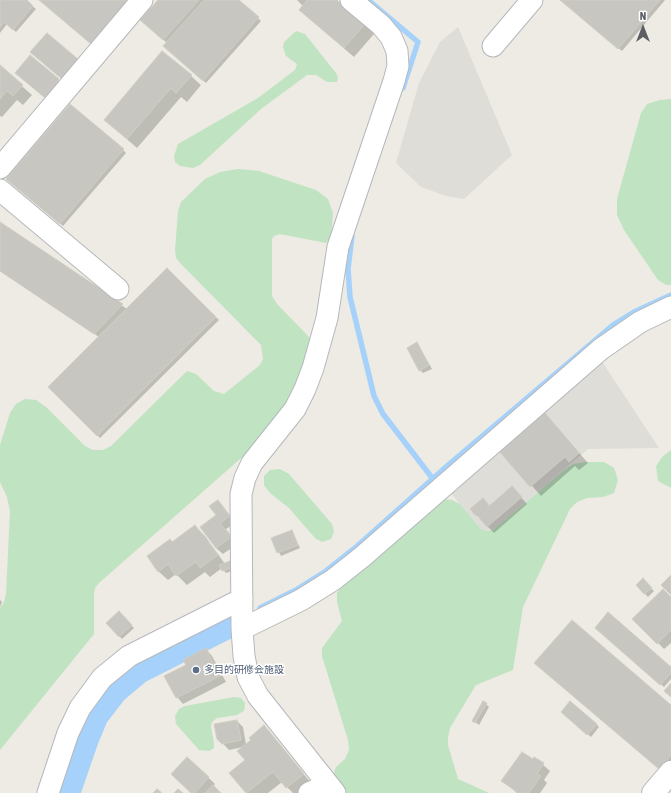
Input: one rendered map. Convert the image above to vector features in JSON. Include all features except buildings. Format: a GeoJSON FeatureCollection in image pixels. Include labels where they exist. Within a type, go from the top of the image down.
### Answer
{"type":"FeatureCollection","features":[{"type":"Feature","properties":{"kind":"street"},"geometry":{"type":"LineString","coordinates":[[0,168],[142,0]]}},
{"type":"Feature","properties":{"kind":"street"},"geometry":{"type":"LineString","coordinates":[[309,793],[332,788],[258,696],[248,677],[244,656],[242,629],[241,494],[245,478],[252,463],[295,409],[308,382],[326,324],[333,269],[342,232],[398,66],[396,51],[391,37],[381,25],[351,0]]}},
{"type":"Feature","properties":{"kind":"street"},"geometry":{"type":"LineString","coordinates":[[493,46],[532,0]]}},
{"type":"Feature","properties":{"kind":"street"},"geometry":{"type":"LineString","coordinates":[[0,190],[118,289]]}},
{"type":"Feature","properties":{"kind":"street"},"geometry":{"type":"LineString","coordinates":[[242,629],[301,600],[333,580],[362,557],[601,349],[640,322],[671,307]]}},
{"type":"Feature","properties":{"kind":"street"},"geometry":{"type":"LineString","coordinates":[[48,793],[68,733],[80,708],[102,678],[129,656],[242,599]]}},
{"type":"Feature","properties":{"kind":"street"},"geometry":{"type":"LineString","coordinates":[[653,793],[671,772]]}},
{"type":"Feature","properties":{"kind":"shaded area"},"geometry":{"type":"Polygon","coordinates":[[[458,27],[512,155],[464,199],[446,196],[421,187],[396,163],[419,83],[440,42],[458,27]]]}},
{"type":"Feature","properties":{"kind":"shaded area"},"geometry":{"type":"Polygon","coordinates":[[[601,360],[659,448],[588,449],[493,530],[487,531],[481,529],[449,491],[601,360]]]}},
{"type":"Feature","properties":{"kind":"green space"},"geometry":{"type":"Polygon","coordinates":[[[296,31],[305,34],[336,73],[338,77],[337,82],[327,82],[316,75],[307,75],[261,109],[200,165],[193,168],[180,166],[175,162],[174,156],[178,144],[258,98],[295,70],[297,64],[286,56],[283,47],[284,42],[296,31]]]}},
{"type":"Feature","properties":{"kind":"green space"},"geometry":{"type":"Polygon","coordinates":[[[671,99],[671,285],[666,285],[658,280],[624,230],[617,215],[617,199],[641,113],[647,104],[660,100],[671,99]]]}},
{"type":"Feature","properties":{"kind":"green space"},"geometry":{"type":"Polygon","coordinates":[[[238,169],[259,171],[316,190],[328,199],[333,213],[331,237],[326,243],[280,234],[274,236],[272,239],[272,296],[277,304],[310,338],[312,342],[288,405],[256,445],[99,583],[95,588],[94,594],[94,634],[0,750],[0,608],[4,602],[6,594],[10,511],[7,497],[0,482],[0,445],[10,413],[16,404],[25,399],[36,400],[46,407],[85,446],[93,450],[103,450],[111,446],[187,371],[196,374],[214,391],[224,394],[260,365],[263,359],[261,345],[181,264],[176,258],[175,250],[178,211],[181,202],[205,179],[220,172],[238,169]]]}},
{"type":"Feature","properties":{"kind":"green space"},"geometry":{"type":"Polygon","coordinates":[[[671,450],[671,487],[669,487],[658,481],[656,466],[663,456],[671,450]]]}},
{"type":"Feature","properties":{"kind":"green space"},"geometry":{"type":"Polygon","coordinates":[[[604,462],[614,468],[618,480],[614,493],[603,497],[587,498],[577,502],[570,509],[523,607],[513,670],[476,685],[450,728],[448,745],[458,779],[489,793],[344,793],[333,775],[336,767],[345,759],[349,750],[348,740],[322,656],[322,648],[342,621],[337,602],[337,593],[342,586],[443,499],[452,500],[460,504],[481,529],[487,531],[493,530],[563,471],[573,464],[604,462]]]}},
{"type":"Feature","properties":{"kind":"green space"},"geometry":{"type":"Polygon","coordinates":[[[280,469],[289,474],[332,524],[334,532],[331,539],[322,542],[315,538],[289,508],[270,493],[264,485],[264,476],[270,470],[280,469]]]}},
{"type":"Feature","properties":{"kind":"green space"},"geometry":{"type":"Polygon","coordinates":[[[234,697],[241,698],[245,703],[244,711],[237,715],[217,718],[212,722],[211,727],[214,748],[209,751],[199,750],[176,724],[175,716],[179,709],[185,706],[234,697]]]}},
{"type":"Feature","properties":{"kind":"waterway"},"geometry":{"type":"LineString","coordinates":[[368,0],[418,42],[403,88]]}},
{"type":"Feature","properties":{"kind":"waterway"},"geometry":{"type":"LineString","coordinates":[[352,236],[348,269],[350,297],[374,396],[383,414],[433,479]]}},
{"type":"Feature","properties":{"kind":"waterway"},"geometry":{"type":"LineString","coordinates":[[260,608],[296,590],[326,571],[355,548],[447,466],[613,325],[634,312],[671,295]]}},
{"type":"Feature","properties":{"kind":"waterway"},"geometry":{"type":"LineString","coordinates":[[63,793],[92,714],[112,688],[137,667],[228,621]]}},
{"type":"Feature","properties":{"kind":"place","name":"多目的研修会施設"},"geometry":{"type":"Point","coordinates":[196,670]}}]}
